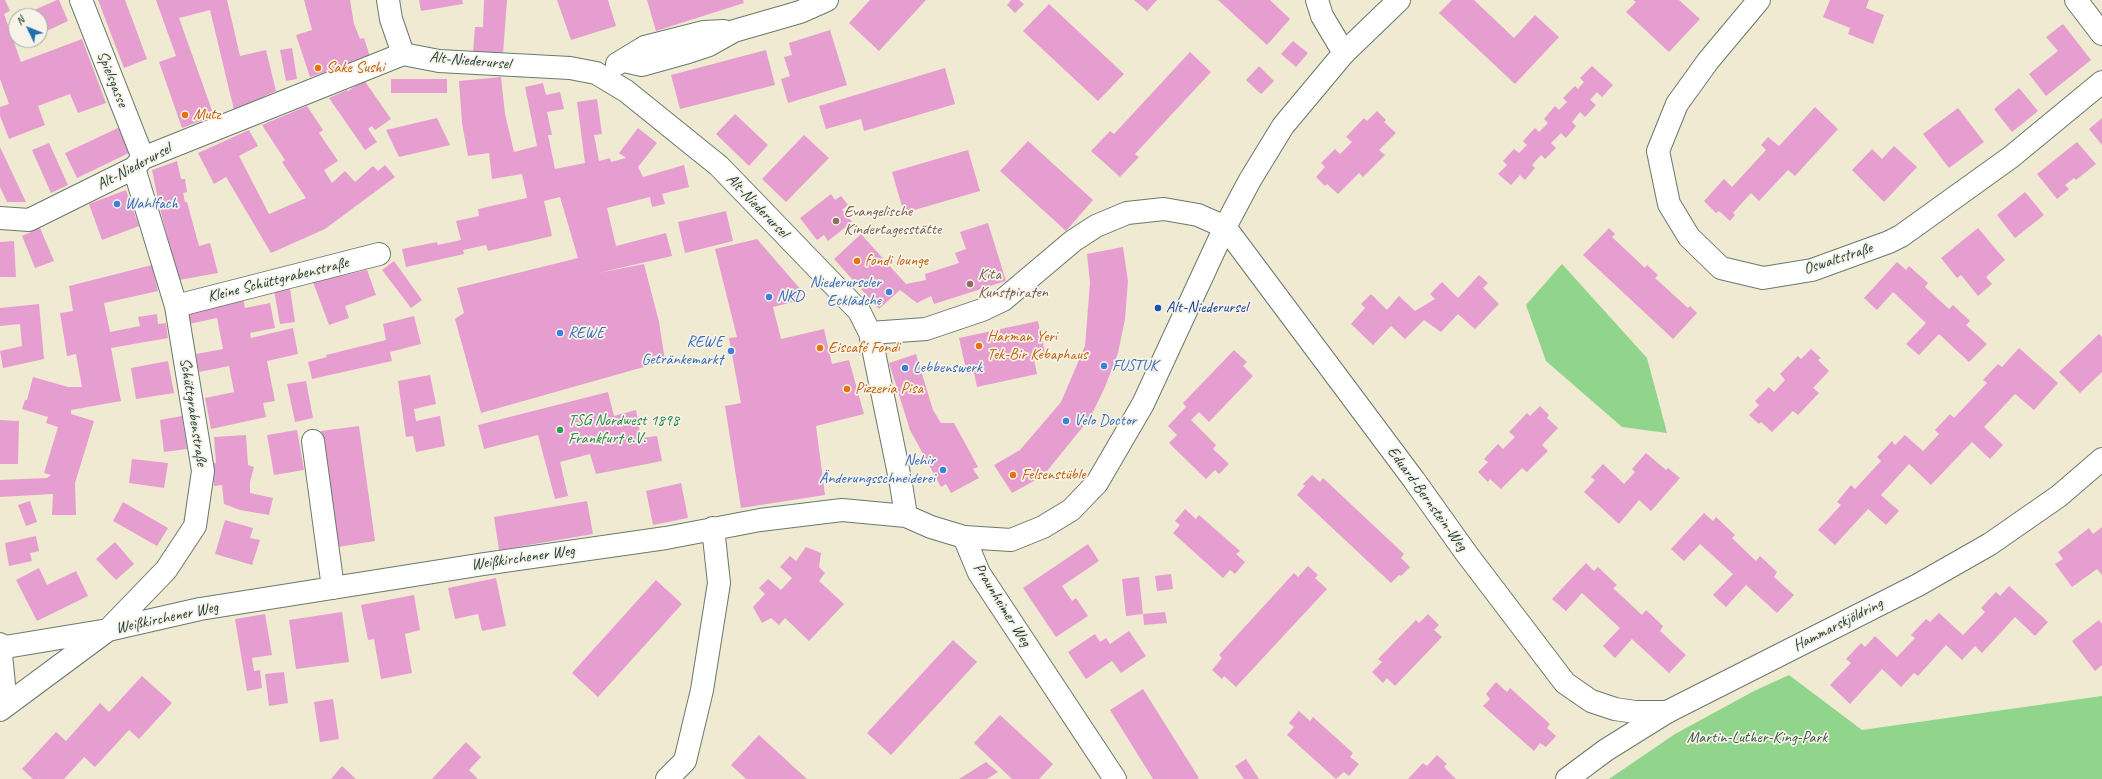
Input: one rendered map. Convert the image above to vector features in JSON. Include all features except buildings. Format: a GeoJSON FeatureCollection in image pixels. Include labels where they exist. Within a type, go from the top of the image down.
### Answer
{"type":"FeatureCollection","features":[{"type":"Feature","properties":{"kind":"street","name":"Spielsgasse"},"geometry":{"type":"LineString","coordinates":[[82,0],[139,163]]}},
{"type":"Feature","properties":{"kind":"street"},"geometry":{"type":"LineString","coordinates":[[388,0],[391,18],[403,54]]}},
{"type":"Feature","properties":{"kind":"street"},"geometry":{"type":"LineString","coordinates":[[596,74],[624,61],[642,65],[686,53],[709,45],[734,31],[800,12],[827,0]]}},
{"type":"Feature","properties":{"kind":"street"},"geometry":{"type":"LineString","coordinates":[[1316,0],[1322,16],[1344,53]]}},
{"type":"Feature","properties":{"kind":"street"},"geometry":{"type":"LineString","coordinates":[[1225,227],[1198,215],[1164,209],[1127,213],[1096,226],[1073,241],[1002,300],[982,310],[926,329],[870,333],[901,484],[906,516],[931,527],[964,537],[1011,540],[1043,527],[1071,510],[1098,483],[1143,404],[1225,227],[1250,180],[1283,126],[1344,53],[1399,0]]}},
{"type":"Feature","properties":{"kind":"street","name":"Oswaltstraße"},"geometry":{"type":"LineString","coordinates":[[1759,0],[1708,61],[1677,104],[1658,151],[1669,204],[1689,237],[1721,268],[1763,278],[1812,270],[1889,242],[1901,236],[2011,157],[2102,82]]}},
{"type":"Feature","properties":{"kind":"street"},"geometry":{"type":"LineString","coordinates":[[2076,0],[2102,34]]}},
{"type":"Feature","properties":{"kind":"street","name":"Alt-Niederursel"},"geometry":{"type":"LineString","coordinates":[[0,218],[29,220],[139,163],[403,54],[439,60],[570,68],[596,74],[626,91],[719,166],[859,311],[870,333]]}},
{"type":"Feature","properties":{"kind":"street","name":"Schüttgrabenstraße"},"geometry":{"type":"LineString","coordinates":[[108,630],[166,570],[195,526],[203,471],[176,306],[139,163]]}},
{"type":"Feature","properties":{"kind":"street","name":"Eduard-Bernstein-Weg"},"geometry":{"type":"LineString","coordinates":[[1225,227],[1414,480],[1470,559],[1565,682],[1592,701],[1616,709],[1635,712],[1667,712]]}},
{"type":"Feature","properties":{"kind":"street","name":"Kleine Schüttgrabenstraße"},"geometry":{"type":"LineString","coordinates":[[176,306],[379,254]]}},
{"type":"Feature","properties":{"kind":"street"},"geometry":{"type":"LineString","coordinates":[[313,441],[334,588]]}},
{"type":"Feature","properties":{"kind":"street","name":"Hammarskjöldring"},"geometry":{"type":"LineString","coordinates":[[1567,779],[1606,750],[1667,712],[1918,585],[1977,551],[2059,496],[2102,459]]}},
{"type":"Feature","properties":{"kind":"street","name":"Weißkirchener Weg"},"geometry":{"type":"LineString","coordinates":[[0,648],[108,630],[200,609],[484,564],[666,538],[713,528],[842,510],[906,516]]}},
{"type":"Feature","properties":{"kind":"street"},"geometry":{"type":"LineString","coordinates":[[667,779],[684,761],[702,690],[719,583],[713,528]]}},
{"type":"Feature","properties":{"kind":"street","name":"Praunheimer Weg"},"geometry":{"type":"LineString","coordinates":[[964,537],[979,573],[1115,779]]}},
{"type":"Feature","properties":{"kind":"street"},"geometry":{"type":"LineString","coordinates":[[3,708],[108,630]]}},
{"type":"Feature","properties":{"kind":"street"},"geometry":{"type":"LineString","coordinates":[[0,644],[3,708]]}},
{"type":"Feature","properties":{"kind":"green space"},"geometry":{"type":"Polygon","coordinates":[[[1562,264],[1647,358],[1667,433],[1622,427],[1546,361],[1526,305],[1562,264]]]}},
{"type":"Feature","properties":{"kind":"green space","name":"Martin-Luther-King-Park"},"geometry":{"type":"Polygon","coordinates":[[[1789,675],[1862,730],[2102,696],[2102,779],[1609,779],[1675,734],[1754,691],[1789,675]]]}},
{"type":"Feature","properties":{"kind":"place","name":"Sake Sushi"},"geometry":{"type":"Point","coordinates":[318,68]}},
{"type":"Feature","properties":{"kind":"place","name":"Mutz"},"geometry":{"type":"Point","coordinates":[185,115]}},
{"type":"Feature","properties":{"kind":"place","name":"Wahlfach"},"geometry":{"type":"Point","coordinates":[117,204]}},
{"type":"Feature","properties":{"kind":"place","name":"Evangelische Kindertagesstätte"},"geometry":{"type":"Point","coordinates":[836,221]}},
{"type":"Feature","properties":{"kind":"place","name":"fondi lounge"},"geometry":{"type":"Point","coordinates":[857,261]}},
{"type":"Feature","properties":{"kind":"place","name":"Kita Kunstpiraten"},"geometry":{"type":"Point","coordinates":[970,284]}},
{"type":"Feature","properties":{"kind":"place","name":"Niederurseler Ecklädche"},"geometry":{"type":"Point","coordinates":[889,292]}},
{"type":"Feature","properties":{"kind":"place","name":"NKD"},"geometry":{"type":"Point","coordinates":[769,297]}},
{"type":"Feature","properties":{"kind":"place","name":"Alt-Niederursel"},"geometry":{"type":"Point","coordinates":[1158,308]}},
{"type":"Feature","properties":{"kind":"place","name":"REWE"},"geometry":{"type":"Point","coordinates":[560,333]}},
{"type":"Feature","properties":{"kind":"place","name":"Harman Yeri Tek-Bir Kebaphaus"},"geometry":{"type":"Point","coordinates":[979,346]}},
{"type":"Feature","properties":{"kind":"place","name":"Eiscafé Fondi"},"geometry":{"type":"Point","coordinates":[820,348]}},
{"type":"Feature","properties":{"kind":"place","name":"REWE Getränkemarkt"},"geometry":{"type":"Point","coordinates":[731,351]}},
{"type":"Feature","properties":{"kind":"place","name":"FUSTUK"},"geometry":{"type":"Point","coordinates":[1104,366]}},
{"type":"Feature","properties":{"kind":"place","name":"Lebbenswerk"},"geometry":{"type":"Point","coordinates":[905,368]}},
{"type":"Feature","properties":{"kind":"place","name":"Pizzeria Pisa"},"geometry":{"type":"Point","coordinates":[847,389]}},
{"type":"Feature","properties":{"kind":"place","name":"Velo Doctor"},"geometry":{"type":"Point","coordinates":[1066,421]}},
{"type":"Feature","properties":{"kind":"place","name":"TSG Nordwest 1898 Frankfurt e.V."},"geometry":{"type":"Point","coordinates":[560,430]}},
{"type":"Feature","properties":{"kind":"place","name":"Nehir Änderungsschneiderei"},"geometry":{"type":"Point","coordinates":[943,470]}},
{"type":"Feature","properties":{"kind":"place","name":"Felsenstüble"},"geometry":{"type":"Point","coordinates":[1013,475]}}]}
